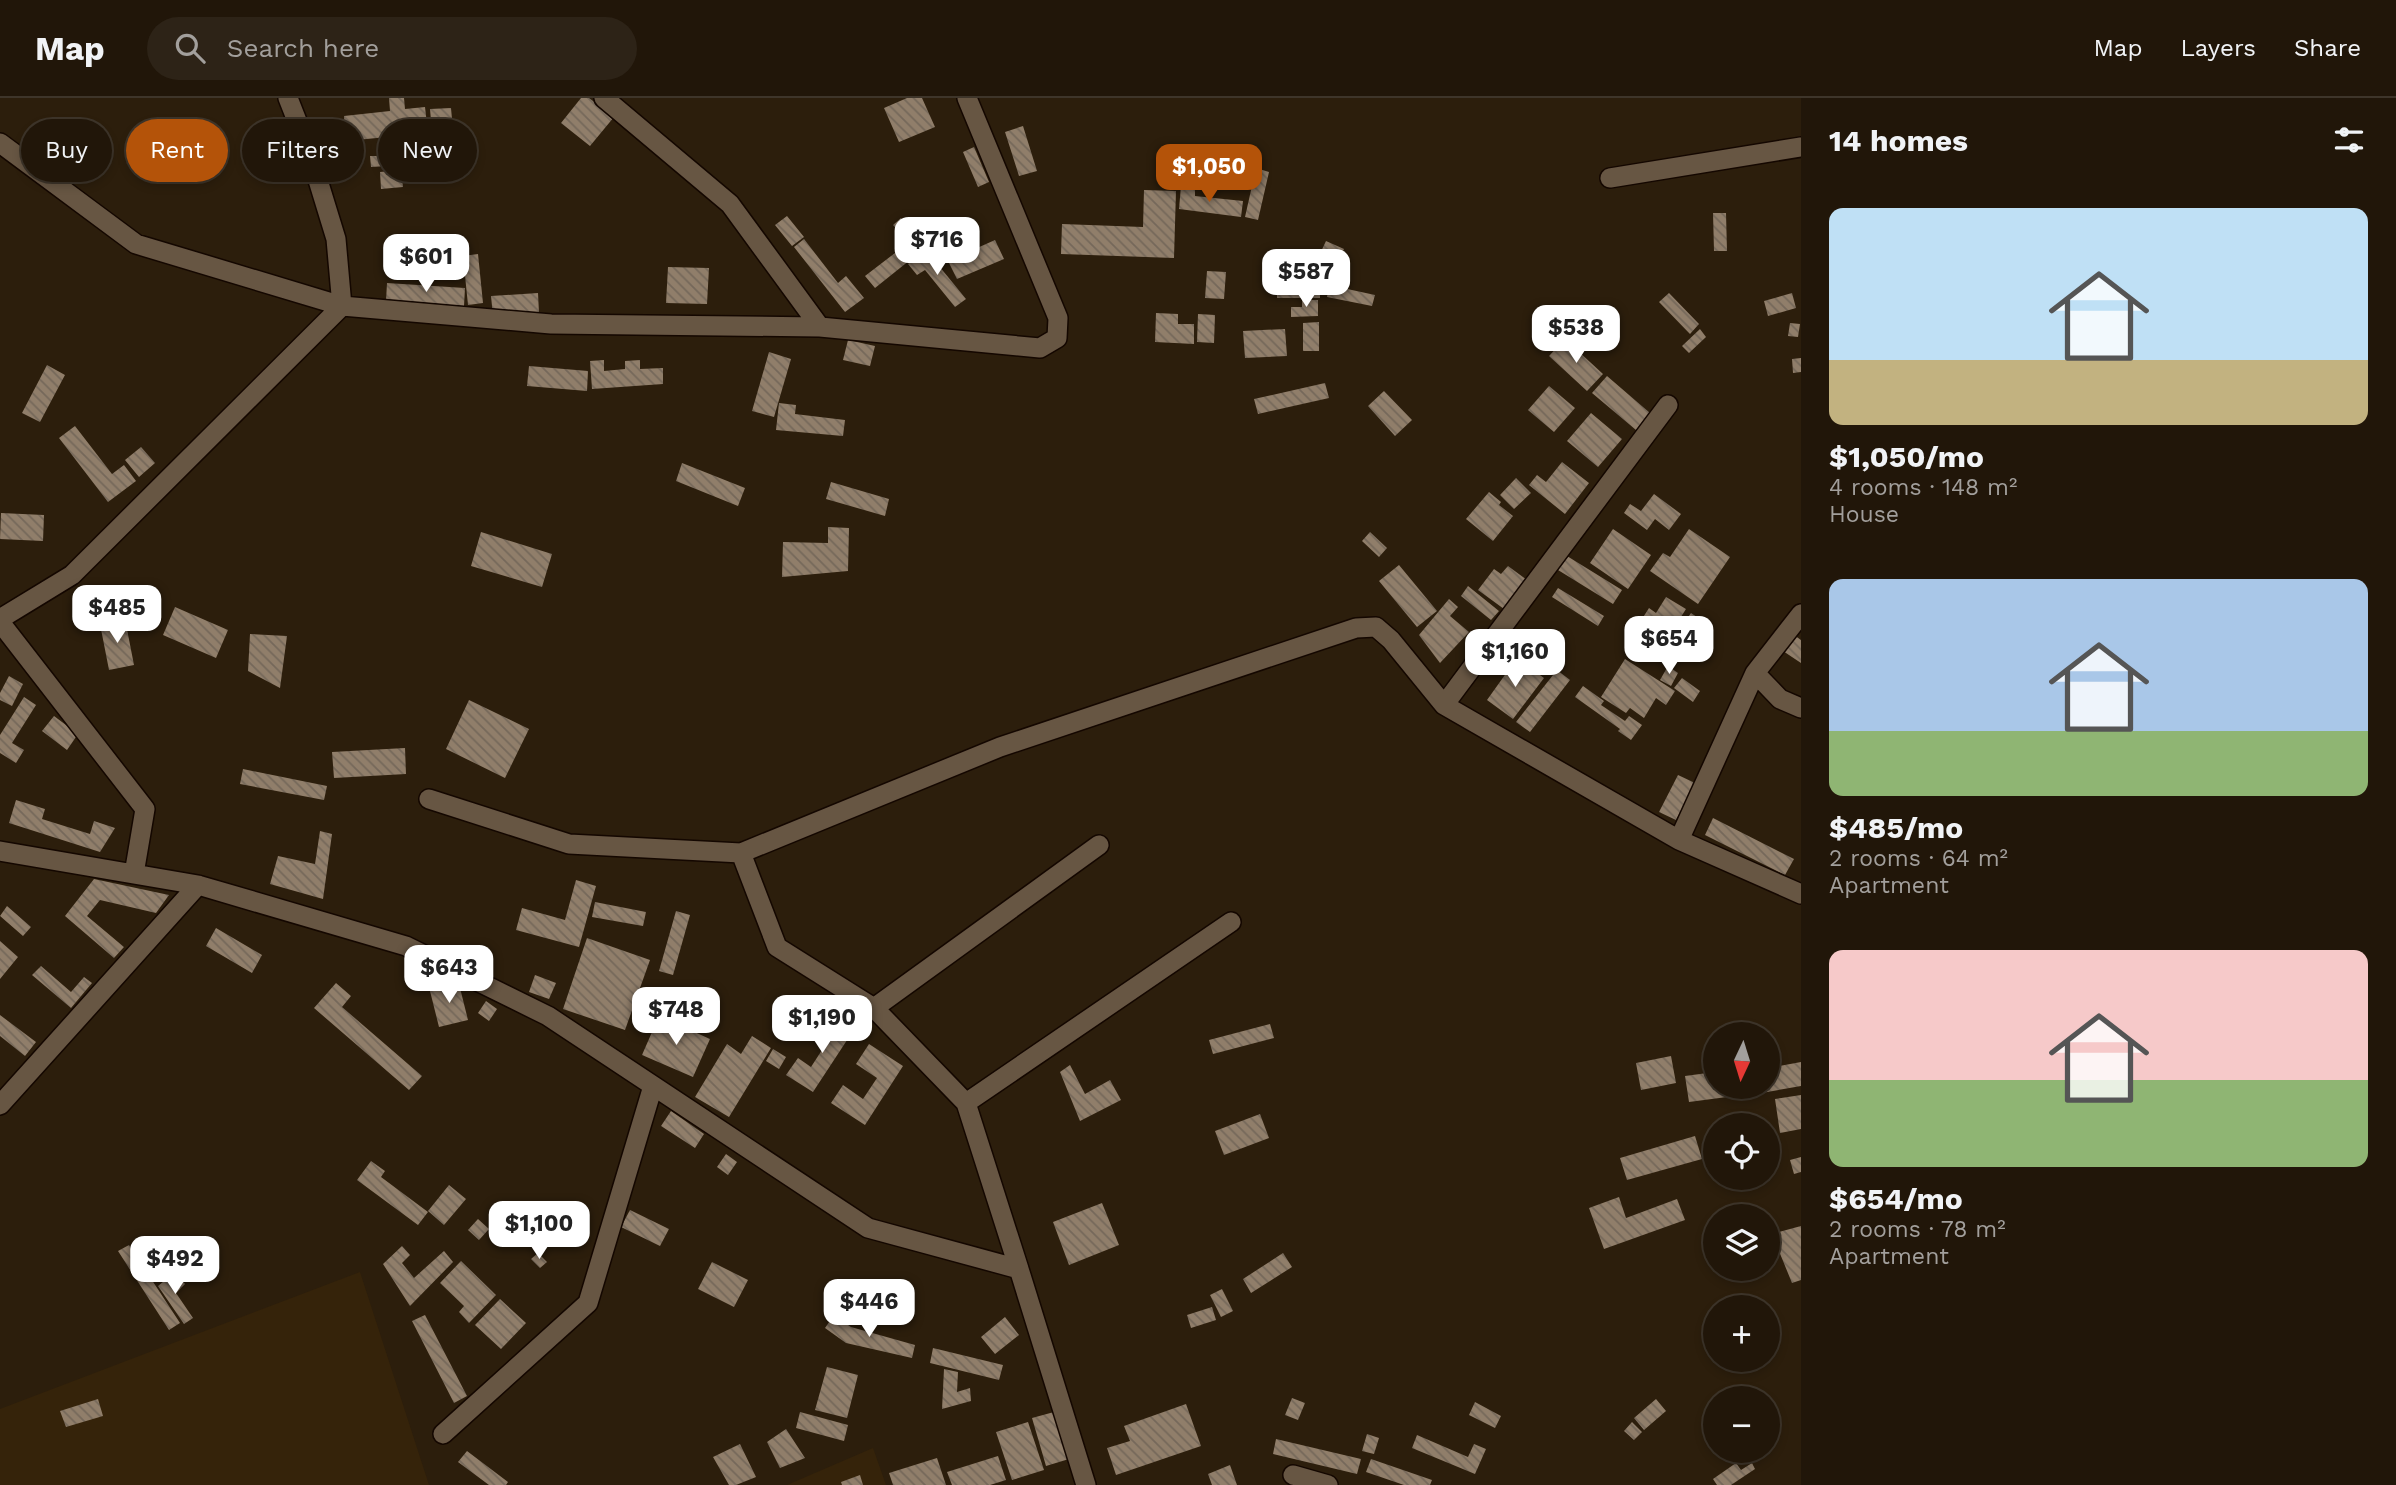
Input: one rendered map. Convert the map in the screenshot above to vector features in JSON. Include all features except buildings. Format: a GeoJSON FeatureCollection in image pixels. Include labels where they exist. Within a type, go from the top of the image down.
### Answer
{"type":"FeatureCollection","features":[{"type":"Feature","properties":{"kind":"street"},"geometry":{"type":"LineString","coordinates":[[288,98],[310,154],[336,239],[342,306]]}},
{"type":"Feature","properties":{"kind":"street"},"geometry":{"type":"LineString","coordinates":[[604,98],[730,204],[820,327]]}},
{"type":"Feature","properties":{"kind":"street"},"geometry":{"type":"LineString","coordinates":[[0,143],[136,244],[342,306],[551,324],[820,327],[1040,348],[1057,338],[1058,318],[967,98]]}},
{"type":"Feature","properties":{"kind":"street"},"geometry":{"type":"LineString","coordinates":[[1610,178],[1801,147]]}},
{"type":"Feature","properties":{"kind":"street"},"geometry":{"type":"LineString","coordinates":[[134,874],[145,809],[0,621],[72,575],[342,306]]}},
{"type":"Feature","properties":{"kind":"street"},"geometry":{"type":"LineString","coordinates":[[1444,705],[1668,405]]}},
{"type":"Feature","properties":{"kind":"street"},"geometry":{"type":"LineString","coordinates":[[1679,840],[1755,673],[1801,614]]}},
{"type":"Feature","properties":{"kind":"street"},"geometry":{"type":"LineString","coordinates":[[429,799],[569,844],[741,853],[1000,747],[1356,628],[1376,627],[1391,640],[1444,705],[1679,840],[1801,894]]}},
{"type":"Feature","properties":{"kind":"street"},"geometry":{"type":"LineString","coordinates":[[1755,673],[1780,699],[1801,708]]}},
{"type":"Feature","properties":{"kind":"street"},"geometry":{"type":"LineString","coordinates":[[874,1008],[1099,845]]}},
{"type":"Feature","properties":{"kind":"street"},"geometry":{"type":"LineString","coordinates":[[0,851],[198,885],[406,946],[548,1016],[867,1228],[1019,1269]]}},
{"type":"Feature","properties":{"kind":"street"},"geometry":{"type":"LineString","coordinates":[[741,853],[777,947],[874,1008],[966,1103],[1086,1485]]}},
{"type":"Feature","properties":{"kind":"street"},"geometry":{"type":"LineString","coordinates":[[0,1105],[198,885]]}},
{"type":"Feature","properties":{"kind":"street"},"geometry":{"type":"LineString","coordinates":[[966,1103],[1231,922]]}},
{"type":"Feature","properties":{"kind":"street"},"geometry":{"type":"LineString","coordinates":[[443,1434],[588,1303],[653,1086]]}},
{"type":"Feature","properties":{"kind":"street"},"geometry":{"type":"LineString","coordinates":[[1293,1475],[1328,1485]]}},
{"type":"Feature","properties":{"kind":"shaded area"},"geometry":{"type":"Polygon","coordinates":[[[360,1272],[429,1485],[0,1485],[0,1409],[360,1272]]]}},
{"type":"Feature","properties":{"kind":"shaded area"},"geometry":{"type":"Polygon","coordinates":[[[873,1448],[886,1485],[787,1485],[873,1448]]]}}]}
